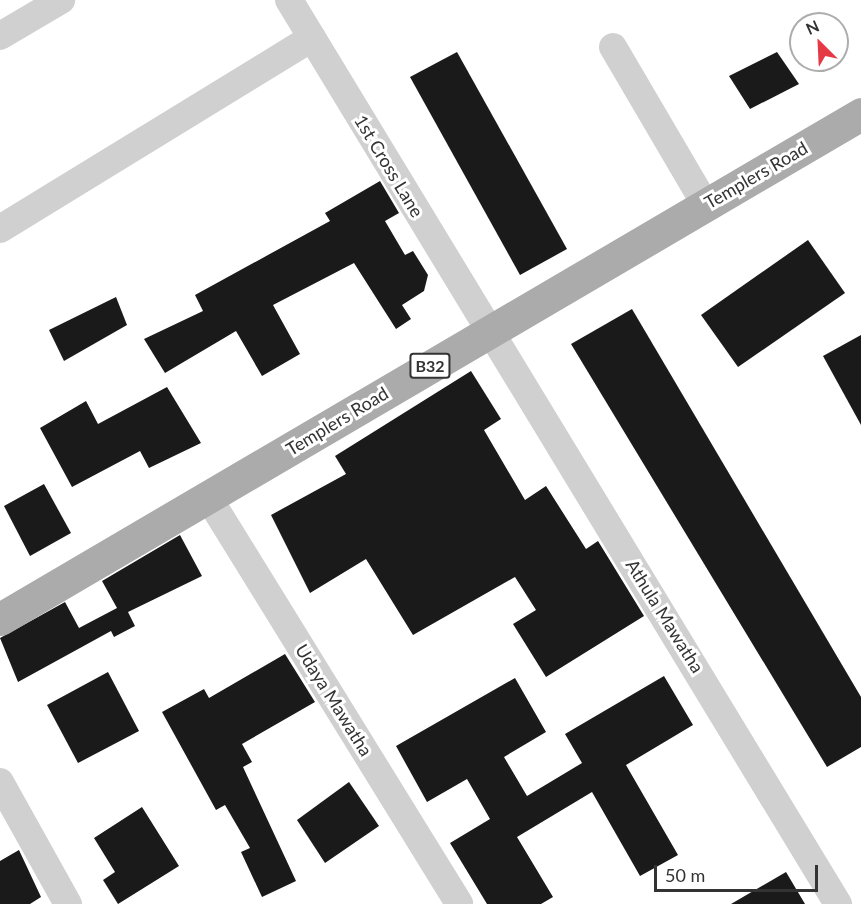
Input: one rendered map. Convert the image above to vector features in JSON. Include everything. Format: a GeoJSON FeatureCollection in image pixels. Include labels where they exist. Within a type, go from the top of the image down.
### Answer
{"type":"FeatureCollection","features":[{"type":"Feature","properties":{"kind":"main road","name":"Templers Road"},"geometry":{"type":"LineString","coordinates":[[0,619],[861,114]]}},
{"type":"Feature","properties":{"kind":"street"},"geometry":{"type":"LineString","coordinates":[[0,36],[61,0]]}},
{"type":"Feature","properties":{"kind":"street","name":"1st Cross Lane"},"geometry":{"type":"LineString","coordinates":[[289,0],[489,331]]}},
{"type":"Feature","properties":{"kind":"street"},"geometry":{"type":"LineString","coordinates":[[0,229],[312,38]]}},
{"type":"Feature","properties":{"kind":"street"},"geometry":{"type":"LineString","coordinates":[[613,47],[705,204]]}},
{"type":"Feature","properties":{"kind":"street","name":"Athula Mawatha"},"geometry":{"type":"LineString","coordinates":[[489,331],[838,904]]}},
{"type":"Feature","properties":{"kind":"street","name":"Udaya Mawatha"},"geometry":{"type":"LineString","coordinates":[[208,497],[459,904]]}},
{"type":"Feature","properties":{"kind":"street"},"geometry":{"type":"LineString","coordinates":[[0,782],[68,904]]}},
{"type":"Feature","properties":{"kind":"building"},"geometry":{"type":"Polygon","coordinates":[[[457,52],[567,249],[520,275],[410,77],[457,52]]]}},
{"type":"Feature","properties":{"kind":"building"},"geometry":{"type":"Polygon","coordinates":[[[777,52],[799,84],[750,109],[729,76],[777,52]]]}},
{"type":"Feature","properties":{"kind":"building"},"geometry":{"type":"Polygon","coordinates":[[[380,181],[399,213],[385,221],[405,255],[413,251],[428,275],[424,291],[402,305],[411,319],[396,329],[354,263],[273,305],[300,354],[262,376],[236,331],[165,373],[144,339],[203,311],[195,295],[330,221],[325,213],[380,181]]]}},
{"type":"Feature","properties":{"kind":"building"},"geometry":{"type":"Polygon","coordinates":[[[808,240],[845,293],[738,367],[701,315],[808,240]]]}},
{"type":"Feature","properties":{"kind":"building"},"geometry":{"type":"Polygon","coordinates":[[[116,297],[127,325],[64,361],[49,330],[116,297]]]}},
{"type":"Feature","properties":{"kind":"building"},"geometry":{"type":"Polygon","coordinates":[[[632,309],[861,697],[861,747],[827,767],[571,344],[632,309]]]}},
{"type":"Feature","properties":{"kind":"building"},"geometry":{"type":"Polygon","coordinates":[[[861,335],[861,425],[823,356],[861,335]]]}},
{"type":"Feature","properties":{"kind":"building"},"geometry":{"type":"Polygon","coordinates":[[[471,371],[501,419],[484,430],[525,500],[546,486],[586,549],[598,541],[644,616],[546,677],[513,624],[536,610],[515,577],[413,635],[366,559],[310,593],[271,515],[346,474],[335,456],[471,371]]]}},
{"type":"Feature","properties":{"kind":"building"},"geometry":{"type":"Polygon","coordinates":[[[167,387],[201,443],[149,468],[140,451],[72,487],[40,428],[86,401],[98,424],[167,387]]]}},
{"type":"Feature","properties":{"kind":"building"},"geometry":{"type":"Polygon","coordinates":[[[44,484],[71,533],[30,556],[4,506],[44,484]]]}},
{"type":"Feature","properties":{"kind":"building"},"geometry":{"type":"Polygon","coordinates":[[[180,535],[202,576],[128,612],[135,626],[114,637],[111,631],[18,682],[0,638],[65,602],[79,628],[117,608],[102,581],[180,535]]]}},
{"type":"Feature","properties":{"kind":"building"},"geometry":{"type":"Polygon","coordinates":[[[285,654],[315,702],[242,744],[252,762],[243,767],[296,881],[262,897],[241,852],[250,848],[225,805],[216,810],[162,712],[204,689],[209,698],[285,654]]]}},
{"type":"Feature","properties":{"kind":"building"},"geometry":{"type":"Polygon","coordinates":[[[108,672],[139,731],[78,763],[47,705],[108,672]]]}},
{"type":"Feature","properties":{"kind":"building"},"geometry":{"type":"Polygon","coordinates":[[[664,676],[693,725],[626,765],[678,855],[640,876],[592,792],[517,837],[553,897],[541,904],[487,904],[450,843],[490,819],[467,779],[427,802],[396,746],[515,678],[546,732],[504,757],[527,796],[582,763],[565,734],[664,676]]]}},
{"type":"Feature","properties":{"kind":"building"},"geometry":{"type":"Polygon","coordinates":[[[349,782],[379,826],[325,863],[297,820],[349,782]]]}},
{"type":"Feature","properties":{"kind":"building"},"geometry":{"type":"Polygon","coordinates":[[[142,807],[179,866],[118,904],[103,880],[115,872],[94,838],[142,807]]]}},
{"type":"Feature","properties":{"kind":"building"},"geometry":{"type":"Polygon","coordinates":[[[19,850],[41,897],[30,904],[0,904],[0,861],[19,850]]]}},
{"type":"Feature","properties":{"kind":"building"},"geometry":{"type":"Polygon","coordinates":[[[786,872],[805,904],[731,904],[786,872]]]}}]}
